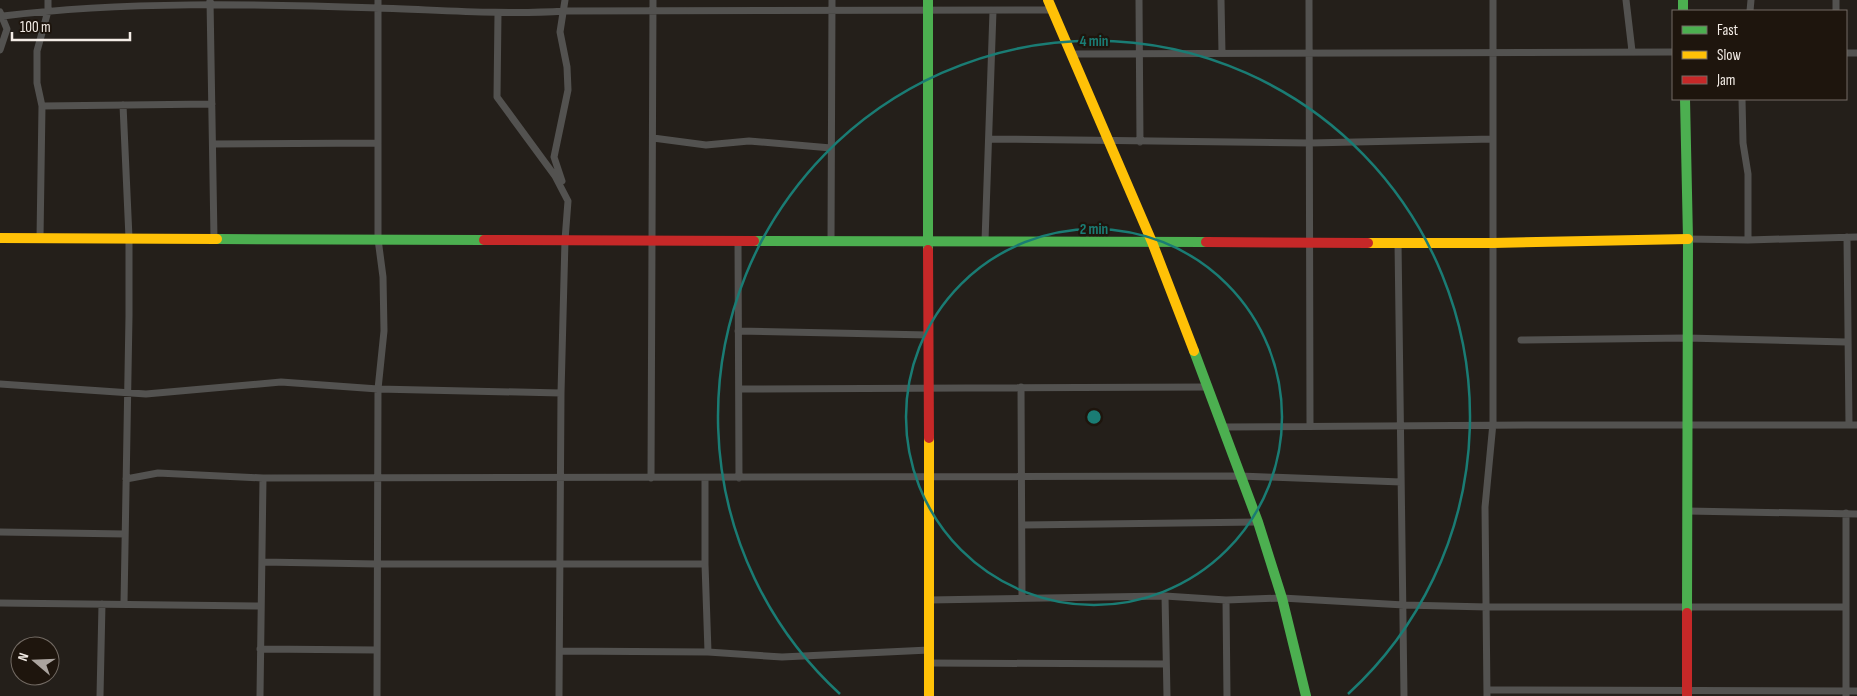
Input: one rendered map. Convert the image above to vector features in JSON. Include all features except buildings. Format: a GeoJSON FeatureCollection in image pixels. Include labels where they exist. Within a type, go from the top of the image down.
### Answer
{"type":"FeatureCollection","features":[{"type":"Feature","properties":{"kind":"street"},"geometry":{"type":"LineString","coordinates":[[40,238],[42,106],[37,83],[37,51],[48,11],[48,0]]}},
{"type":"Feature","properties":{"kind":"street"},"geometry":{"type":"LineString","coordinates":[[377,696],[378,389],[384,331],[383,277],[378,239],[378,0]]}},
{"type":"Feature","properties":{"kind":"street"},"geometry":{"type":"LineString","coordinates":[[559,696],[562,393],[565,240],[568,201],[554,157],[568,90],[567,67],[560,32],[565,11],[565,0]]}},
{"type":"Feature","properties":{"kind":"street"},"geometry":{"type":"LineString","coordinates":[[651,478],[653,0]]}},
{"type":"Feature","properties":{"kind":"street"},"geometry":{"type":"LineString","coordinates":[[831,240],[832,0]]}},
{"type":"Feature","properties":{"kind":"street"},"geometry":{"type":"LineString","coordinates":[[1048,0],[1152,242],[1223,427],[1258,522],[1282,598],[1306,696]]}},
{"type":"Feature","properties":{"kind":"street"},"geometry":{"type":"LineString","coordinates":[[1139,0],[1140,142]]}},
{"type":"Feature","properties":{"kind":"street"},"geometry":{"type":"LineString","coordinates":[[1221,0],[1222,53]]}},
{"type":"Feature","properties":{"kind":"street"},"geometry":{"type":"LineString","coordinates":[[1309,0],[1310,426]]}},
{"type":"Feature","properties":{"kind":"street"},"geometry":{"type":"LineString","coordinates":[[1492,0],[1493,424],[1485,508],[1487,693],[1846,694],[1857,691]]}},
{"type":"Feature","properties":{"kind":"street"},"geometry":{"type":"LineString","coordinates":[[1626,0],[1632,50]]}},
{"type":"Feature","properties":{"kind":"street"},"geometry":{"type":"LineString","coordinates":[[211,3],[214,238]]}},
{"type":"Feature","properties":{"kind":"street"},"geometry":{"type":"LineString","coordinates":[[0,50],[7,30],[2,14],[211,3],[498,13],[565,11],[832,11],[928,5],[993,11],[1052,10]]}},
{"type":"Feature","properties":{"kind":"street"},"geometry":{"type":"LineString","coordinates":[[928,5],[929,696]]}},
{"type":"Feature","properties":{"kind":"street"},"geometry":{"type":"LineString","coordinates":[[985,241],[993,11]]}},
{"type":"Feature","properties":{"kind":"street"},"geometry":{"type":"LineString","coordinates":[[498,13],[497,97],[555,176],[568,201]]}},
{"type":"Feature","properties":{"kind":"street"},"geometry":{"type":"LineString","coordinates":[[1071,54],[1632,50],[1672,52]]}},
{"type":"Feature","properties":{"kind":"street"},"geometry":{"type":"LineString","coordinates":[[1685,100],[1688,240],[1686,338],[1687,694]]}},
{"type":"Feature","properties":{"kind":"street"},"geometry":{"type":"LineString","coordinates":[[1742,100],[1743,143],[1748,174],[1748,240]]}},
{"type":"Feature","properties":{"kind":"street"},"geometry":{"type":"LineString","coordinates":[[42,106],[212,104]]}},
{"type":"Feature","properties":{"kind":"street"},"geometry":{"type":"LineString","coordinates":[[123,105],[129,238],[124,604]]}},
{"type":"Feature","properties":{"kind":"street"},"geometry":{"type":"LineString","coordinates":[[653,138],[706,145],[749,141],[832,148]]}},
{"type":"Feature","properties":{"kind":"street"},"geometry":{"type":"LineString","coordinates":[[988,139],[1108,142],[1310,143],[1493,139]]}},
{"type":"Feature","properties":{"kind":"street"},"geometry":{"type":"LineString","coordinates":[[213,144],[378,143]]}},
{"type":"Feature","properties":{"kind":"street"},"geometry":{"type":"LineString","coordinates":[[0,238],[1493,243],[1748,240],[1856,236]]}},
{"type":"Feature","properties":{"kind":"street"},"geometry":{"type":"LineString","coordinates":[[1223,427],[1400,427],[1493,424],[1853,425],[1846,342],[1847,237]]}},
{"type":"Feature","properties":{"kind":"street"},"geometry":{"type":"LineString","coordinates":[[738,240],[739,478]]}},
{"type":"Feature","properties":{"kind":"street"},"geometry":{"type":"LineString","coordinates":[[1398,242],[1404,696]]}},
{"type":"Feature","properties":{"kind":"street"},"geometry":{"type":"LineString","coordinates":[[738,331],[928,335]]}},
{"type":"Feature","properties":{"kind":"street"},"geometry":{"type":"LineString","coordinates":[[1521,340],[1686,338],[1846,342]]}},
{"type":"Feature","properties":{"kind":"street"},"geometry":{"type":"LineString","coordinates":[[0,384],[163,394],[281,382],[378,389],[562,393]]}},
{"type":"Feature","properties":{"kind":"street"},"geometry":{"type":"LineString","coordinates":[[1021,387],[1022,597]]}},
{"type":"Feature","properties":{"kind":"street"},"geometry":{"type":"LineString","coordinates":[[739,389],[1208,387]]}},
{"type":"Feature","properties":{"kind":"street"},"geometry":{"type":"LineString","coordinates":[[126,478],[158,473],[263,478],[1240,476],[1401,482]]}},
{"type":"Feature","properties":{"kind":"street"},"geometry":{"type":"LineString","coordinates":[[260,696],[263,478]]}},
{"type":"Feature","properties":{"kind":"street"},"geometry":{"type":"LineString","coordinates":[[705,478],[708,652]]}},
{"type":"Feature","properties":{"kind":"street"},"geometry":{"type":"LineString","coordinates":[[1687,511],[1857,514]]}},
{"type":"Feature","properties":{"kind":"street"},"geometry":{"type":"LineString","coordinates":[[1846,513],[1846,694]]}},
{"type":"Feature","properties":{"kind":"street"},"geometry":{"type":"LineString","coordinates":[[1023,525],[1258,522]]}},
{"type":"Feature","properties":{"kind":"street"},"geometry":{"type":"LineString","coordinates":[[0,532],[125,534]]}},
{"type":"Feature","properties":{"kind":"street"},"geometry":{"type":"LineString","coordinates":[[262,562],[705,564]]}},
{"type":"Feature","properties":{"kind":"street"},"geometry":{"type":"LineString","coordinates":[[929,600],[1165,596],[1226,600],[1282,598],[1404,605],[1487,607],[1846,607]]}},
{"type":"Feature","properties":{"kind":"street"},"geometry":{"type":"LineString","coordinates":[[1165,596],[1167,696]]}},
{"type":"Feature","properties":{"kind":"street"},"geometry":{"type":"LineString","coordinates":[[1226,600],[1227,696]]}},
{"type":"Feature","properties":{"kind":"street"},"geometry":{"type":"LineString","coordinates":[[0,603],[261,606]]}},
{"type":"Feature","properties":{"kind":"street"},"geometry":{"type":"LineString","coordinates":[[100,696],[102,604]]}},
{"type":"Feature","properties":{"kind":"street"},"geometry":{"type":"LineString","coordinates":[[260,649],[377,650]]}},
{"type":"Feature","properties":{"kind":"street"},"geometry":{"type":"LineString","coordinates":[[560,651],[708,652],[782,656],[929,650]]}},
{"type":"Feature","properties":{"kind":"street"},"geometry":{"type":"LineString","coordinates":[[929,663],[1166,664]]}},
{"type":"Feature","properties":{"kind":"traffic: fast"},"geometry":{"type":"LineString","coordinates":[[928,0],[928,250]]}},
{"type":"Feature","properties":{"kind":"traffic: fast"},"geometry":{"type":"LineString","coordinates":[[1683,0],[1683,10]]}},
{"type":"Feature","properties":{"kind":"traffic: fast"},"geometry":{"type":"LineString","coordinates":[[1685,100],[1688,239],[1687,613]]}},
{"type":"Feature","properties":{"kind":"traffic: fast"},"geometry":{"type":"LineString","coordinates":[[217,239],[484,240]]}},
{"type":"Feature","properties":{"kind":"traffic: fast"},"geometry":{"type":"LineString","coordinates":[[754,241],[1206,242]]}},
{"type":"Feature","properties":{"kind":"traffic: fast"},"geometry":{"type":"LineString","coordinates":[[1194,351],[1258,522],[1282,598],[1306,696]]}},
{"type":"Feature","properties":{"kind":"traffic: slow"},"geometry":{"type":"LineString","coordinates":[[1048,0],[1152,242],[1194,351]]}},
{"type":"Feature","properties":{"kind":"traffic: slow"},"geometry":{"type":"LineString","coordinates":[[0,238],[217,239]]}},
{"type":"Feature","properties":{"kind":"traffic: slow"},"geometry":{"type":"LineString","coordinates":[[1368,243],[1493,243],[1688,239]]}},
{"type":"Feature","properties":{"kind":"traffic: slow"},"geometry":{"type":"LineString","coordinates":[[929,438],[929,696]]}},
{"type":"Feature","properties":{"kind":"traffic: jam"},"geometry":{"type":"LineString","coordinates":[[484,240],[754,241]]}},
{"type":"Feature","properties":{"kind":"traffic: jam"},"geometry":{"type":"LineString","coordinates":[[1206,242],[1368,243]]}},
{"type":"Feature","properties":{"kind":"traffic: jam"},"geometry":{"type":"LineString","coordinates":[[928,250],[929,438]]}},
{"type":"Feature","properties":{"kind":"traffic: jam"},"geometry":{"type":"LineString","coordinates":[[1687,613],[1687,696]]}}]}
